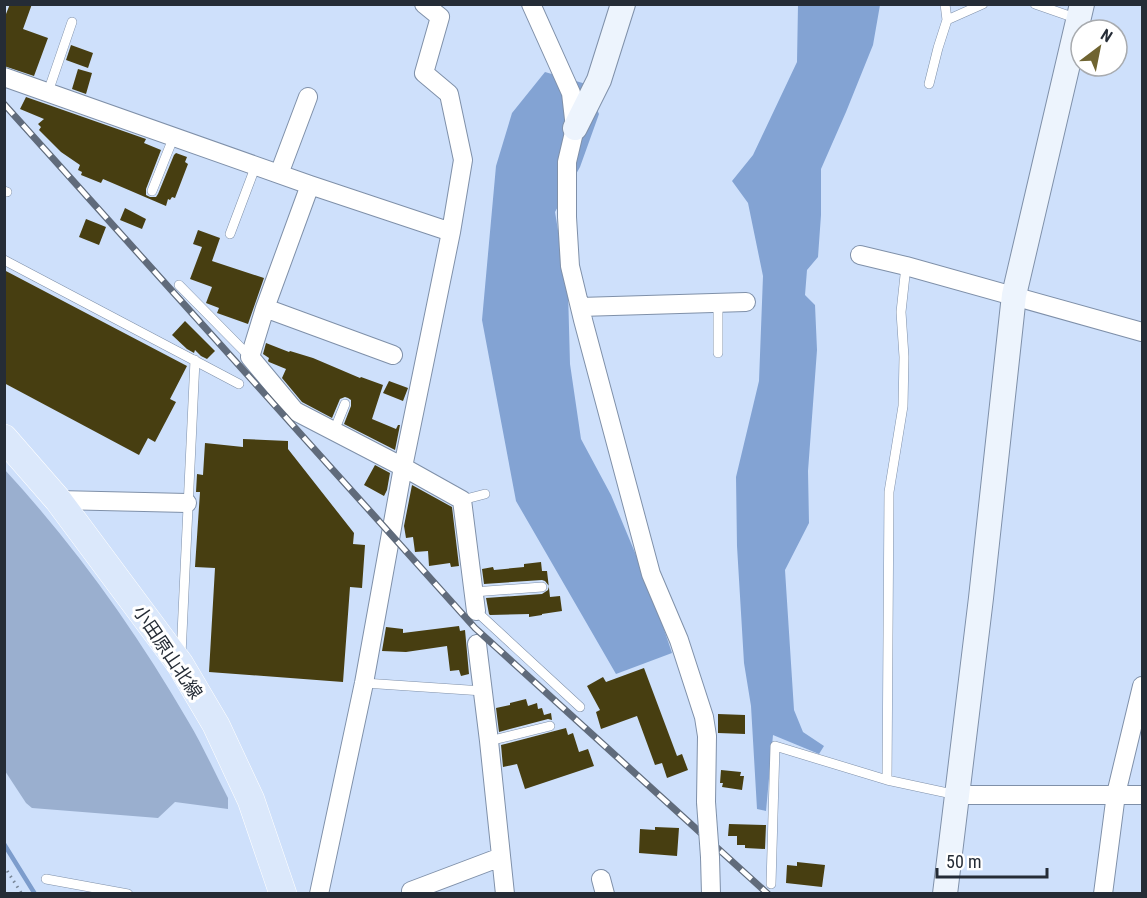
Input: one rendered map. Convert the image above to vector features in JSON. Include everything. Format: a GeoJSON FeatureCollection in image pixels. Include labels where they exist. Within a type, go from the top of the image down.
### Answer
{"type":"FeatureCollection","features":[{"type":"Feature","properties":{"kind":"main road","name":"小田原山北線"},"geometry":{"type":"LineString","coordinates":[[4,438],[58,500],[180,664],[216,725],[251,800],[283,894]]}},
{"type":"Feature","properties":{"kind":"street"},"geometry":{"type":"LineString","coordinates":[[319,894],[364,683],[403,467],[451,232],[463,160],[449,94],[424,73],[440,17],[424,4]]}},
{"type":"Feature","properties":{"kind":"street"},"geometry":{"type":"LineString","coordinates":[[531,4],[571,93],[575,128]]}},
{"type":"Feature","properties":{"kind":"street"},"geometry":{"type":"LineString","coordinates":[[623,4],[599,80],[575,128],[567,162],[570,266],[651,574],[680,640],[704,717],[707,736],[706,802],[711,894]]}},
{"type":"Feature","properties":{"kind":"street"},"geometry":{"type":"LineString","coordinates":[[945,894],[981,598],[1014,295],[1080,12]]}},
{"type":"Feature","properties":{"kind":"street"},"geometry":{"type":"LineString","coordinates":[[4,77],[451,232]]}},
{"type":"Feature","properties":{"kind":"street"},"geometry":{"type":"LineString","coordinates":[[279,174],[308,97]]}},
{"type":"Feature","properties":{"kind":"street"},"geometry":{"type":"LineString","coordinates":[[310,185],[265,308],[250,357],[296,411],[462,500],[476,611]]}},
{"type":"Feature","properties":{"kind":"street"},"geometry":{"type":"LineString","coordinates":[[860,255],[1014,295],[1143,332]]}},
{"type":"Feature","properties":{"kind":"street"},"geometry":{"type":"LineString","coordinates":[[579,306],[746,302]]}},
{"type":"Feature","properties":{"kind":"street"},"geometry":{"type":"LineString","coordinates":[[265,308],[393,355]]}},
{"type":"Feature","properties":{"kind":"street"},"geometry":{"type":"LineString","coordinates":[[58,500],[187,502]]}},
{"type":"Feature","properties":{"kind":"street"},"geometry":{"type":"LineString","coordinates":[[477,644],[505,894]]}},
{"type":"Feature","properties":{"kind":"street"},"geometry":{"type":"LineString","coordinates":[[1103,894],[1116,794],[1143,686]]}},
{"type":"Feature","properties":{"kind":"street"},"geometry":{"type":"LineString","coordinates":[[957,795],[1143,795]]}},
{"type":"Feature","properties":{"kind":"street"},"geometry":{"type":"LineString","coordinates":[[411,891],[501,857]]}},
{"type":"Feature","properties":{"kind":"lane"},"geometry":{"type":"LineString","coordinates":[[929,84],[947,20],[945,4]]}},
{"type":"Feature","properties":{"kind":"lane"},"geometry":{"type":"LineString","coordinates":[[947,20],[983,4]]}},
{"type":"Feature","properties":{"kind":"lane"},"geometry":{"type":"LineString","coordinates":[[1035,4],[1080,12]]}},
{"type":"Feature","properties":{"kind":"lane"},"geometry":{"type":"LineString","coordinates":[[48,92],[72,22]]}},
{"type":"Feature","properties":{"kind":"lane"},"geometry":{"type":"LineString","coordinates":[[152,191],[174,136]]}},
{"type":"Feature","properties":{"kind":"lane"},"geometry":{"type":"LineString","coordinates":[[230,234],[256,165]]}},
{"type":"Feature","properties":{"kind":"lane"},"geometry":{"type":"LineString","coordinates":[[4,260],[239,384]]}},
{"type":"Feature","properties":{"kind":"lane"},"geometry":{"type":"LineString","coordinates":[[887,780],[889,492],[903,406],[904,357],[901,312],[906,266]]}},
{"type":"Feature","properties":{"kind":"lane"},"geometry":{"type":"LineString","coordinates":[[179,285],[250,357]]}},
{"type":"Feature","properties":{"kind":"lane"},"geometry":{"type":"LineString","coordinates":[[718,303],[718,353]]}},
{"type":"Feature","properties":{"kind":"lane"},"geometry":{"type":"LineString","coordinates":[[180,664],[195,360]]}},
{"type":"Feature","properties":{"kind":"lane"},"geometry":{"type":"LineString","coordinates":[[334,431],[345,405]]}},
{"type":"Feature","properties":{"kind":"lane"},"geometry":{"type":"LineString","coordinates":[[462,500],[485,495]]}},
{"type":"Feature","properties":{"kind":"lane"},"geometry":{"type":"LineString","coordinates":[[473,591],[542,587]]}},
{"type":"Feature","properties":{"kind":"lane"},"geometry":{"type":"LineString","coordinates":[[476,611],[580,707]]}},
{"type":"Feature","properties":{"kind":"lane"},"geometry":{"type":"LineString","coordinates":[[364,683],[483,691]]}},
{"type":"Feature","properties":{"kind":"lane"},"geometry":{"type":"LineString","coordinates":[[489,741],[550,726]]}},
{"type":"Feature","properties":{"kind":"lane"},"geometry":{"type":"LineString","coordinates":[[771,884],[775,746],[887,780],[957,795]]}},
{"type":"Feature","properties":{"kind":"lane"},"geometry":{"type":"LineString","coordinates":[[46,879],[128,894]]}},
{"type":"Feature","properties":{"kind":"path"},"geometry":{"type":"LineString","coordinates":[[4,866],[22,894]]}},
{"type":"Feature","properties":{"kind":"shaded area"},"geometry":{"type":"Polygon","coordinates":[[[798,5],[880,5],[873,45],[821,169],[818,257],[807,270],[805,295],[815,305],[817,350],[808,471],[809,523],[785,570],[794,710],[803,732],[824,746],[819,754],[773,735],[766,811],[757,809],[751,706],[744,663],[737,546],[736,477],[759,381],[763,276],[748,203],[732,181],[753,155],[797,62],[798,5]]]}},
{"type":"Feature","properties":{"kind":"shaded area"},"geometry":{"type":"Polygon","coordinates":[[[545,72],[586,84],[599,114],[580,167],[555,212],[568,291],[570,364],[581,439],[611,495],[651,591],[672,653],[616,674],[516,501],[482,320],[496,166],[512,113],[545,72]]]}},
{"type":"Feature","properties":{"kind":"shaded area"},"geometry":{"type":"Polygon","coordinates":[[[5,470],[80,559],[126,622],[168,687],[204,750],[228,798],[228,809],[175,802],[158,818],[32,808],[26,803],[5,771],[5,470]]]}},
{"type":"Feature","properties":{"kind":"building"},"geometry":{"type":"Polygon","coordinates":[[[10,4],[32,4],[23,29],[48,38],[34,76],[4,66],[4,19],[10,4]]]}},
{"type":"Feature","properties":{"kind":"building"},"geometry":{"type":"Polygon","coordinates":[[[71,45],[93,53],[88,68],[66,60],[71,45]]]}},
{"type":"Feature","properties":{"kind":"building"},"geometry":{"type":"Polygon","coordinates":[[[78,69],[92,73],[86,94],[72,89],[78,69]]]}},
{"type":"Feature","properties":{"kind":"building"},"geometry":{"type":"Polygon","coordinates":[[[26,97],[146,139],[144,143],[161,150],[146,189],[146,195],[150,197],[156,197],[158,194],[174,155],[176,153],[187,157],[185,162],[188,164],[175,198],[168,199],[166,206],[103,179],[101,183],[81,175],[82,172],[78,170],[80,165],[61,152],[39,130],[41,127],[38,124],[44,119],[20,109],[26,97]]]}},
{"type":"Feature","properties":{"kind":"building"},"geometry":{"type":"Polygon","coordinates":[[[125,208],[146,219],[142,229],[120,220],[125,208]]]}},
{"type":"Feature","properties":{"kind":"building"},"geometry":{"type":"Polygon","coordinates":[[[86,219],[106,227],[99,245],[79,237],[86,219]]]}},
{"type":"Feature","properties":{"kind":"building"},"geometry":{"type":"Polygon","coordinates":[[[198,230],[220,238],[212,261],[264,278],[248,324],[217,313],[219,308],[206,303],[212,287],[190,279],[202,247],[193,244],[198,230]]]}},
{"type":"Feature","properties":{"kind":"building"},"geometry":{"type":"Polygon","coordinates":[[[4,270],[187,366],[170,399],[176,402],[155,442],[148,438],[139,455],[4,383],[4,270]]]}},
{"type":"Feature","properties":{"kind":"building"},"geometry":{"type":"Polygon","coordinates":[[[185,321],[215,351],[207,359],[195,350],[194,353],[187,349],[172,335],[185,321]]]}},
{"type":"Feature","properties":{"kind":"building"},"geometry":{"type":"Polygon","coordinates":[[[266,343],[383,385],[372,419],[396,429],[400,425],[395,450],[344,424],[351,406],[351,400],[348,398],[340,399],[332,418],[302,402],[282,378],[286,369],[269,362],[269,358],[263,354],[266,343]]]}},
{"type":"Feature","properties":{"kind":"building"},"geometry":{"type":"Polygon","coordinates":[[[389,381],[408,388],[403,401],[383,393],[389,381]]]}},
{"type":"Feature","properties":{"kind":"building"},"geometry":{"type":"Polygon","coordinates":[[[243,439],[288,441],[288,449],[354,533],[353,544],[365,545],[362,588],[350,587],[343,682],[209,672],[215,568],[195,567],[200,492],[196,492],[197,474],[203,475],[205,443],[243,447],[243,439]]]}},
{"type":"Feature","properties":{"kind":"building"},"geometry":{"type":"Polygon","coordinates":[[[375,465],[390,473],[384,496],[364,485],[375,465]]]}},
{"type":"Feature","properties":{"kind":"building"},"geometry":{"type":"Polygon","coordinates":[[[412,485],[452,507],[459,566],[451,567],[450,563],[429,566],[428,551],[415,552],[413,537],[406,538],[404,526],[412,485]]]}},
{"type":"Feature","properties":{"kind":"building"},"geometry":{"type":"Polygon","coordinates":[[[541,562],[542,571],[547,571],[549,586],[542,580],[484,584],[482,569],[524,567],[524,564],[541,562]]]}},
{"type":"Feature","properties":{"kind":"building"},"geometry":{"type":"Polygon","coordinates":[[[549,587],[550,597],[560,596],[562,611],[529,617],[529,614],[489,614],[486,598],[542,594],[549,587]]]}},
{"type":"Feature","properties":{"kind":"building"},"geometry":{"type":"Polygon","coordinates":[[[459,626],[460,631],[465,630],[469,674],[461,676],[459,670],[450,671],[447,646],[406,652],[382,651],[386,627],[403,629],[403,633],[459,626]]]}},
{"type":"Feature","properties":{"kind":"building"},"geometry":{"type":"Polygon","coordinates":[[[644,668],[677,756],[682,754],[688,770],[667,778],[662,763],[655,765],[637,716],[601,729],[596,712],[600,710],[587,686],[603,677],[606,682],[644,668]]]}},
{"type":"Feature","properties":{"kind":"building"},"geometry":{"type":"Polygon","coordinates":[[[526,699],[528,706],[537,703],[538,709],[542,708],[544,715],[551,713],[552,720],[548,719],[499,732],[496,708],[526,699]]]}},
{"type":"Feature","properties":{"kind":"building"},"geometry":{"type":"Polygon","coordinates":[[[718,714],[745,715],[745,734],[718,733],[718,714]]]}},
{"type":"Feature","properties":{"kind":"building"},"geometry":{"type":"Polygon","coordinates":[[[566,728],[568,735],[573,733],[579,752],[588,749],[594,766],[525,789],[517,764],[503,767],[501,745],[566,728]]]}},
{"type":"Feature","properties":{"kind":"building"},"geometry":{"type":"Polygon","coordinates":[[[721,770],[741,772],[740,776],[744,776],[742,790],[722,787],[721,770]]]}},
{"type":"Feature","properties":{"kind":"building"},"geometry":{"type":"Polygon","coordinates":[[[729,824],[766,825],[765,849],[745,848],[745,845],[737,845],[737,836],[728,836],[729,824]]]}},
{"type":"Feature","properties":{"kind":"building"},"geometry":{"type":"Polygon","coordinates":[[[655,827],[679,828],[677,856],[639,853],[640,829],[655,830],[655,827]]]}},
{"type":"Feature","properties":{"kind":"building"},"geometry":{"type":"Polygon","coordinates":[[[797,862],[825,865],[822,887],[786,883],[787,865],[797,866],[797,862]]]}},
{"type":"Feature","properties":{"kind":"waterway"},"geometry":{"type":"LineString","coordinates":[[4,844],[35,894]]}},
{"type":"Feature","properties":{"kind":"railway"},"geometry":{"type":"LineString","coordinates":[[4,104],[475,628],[768,894]]}}]}
